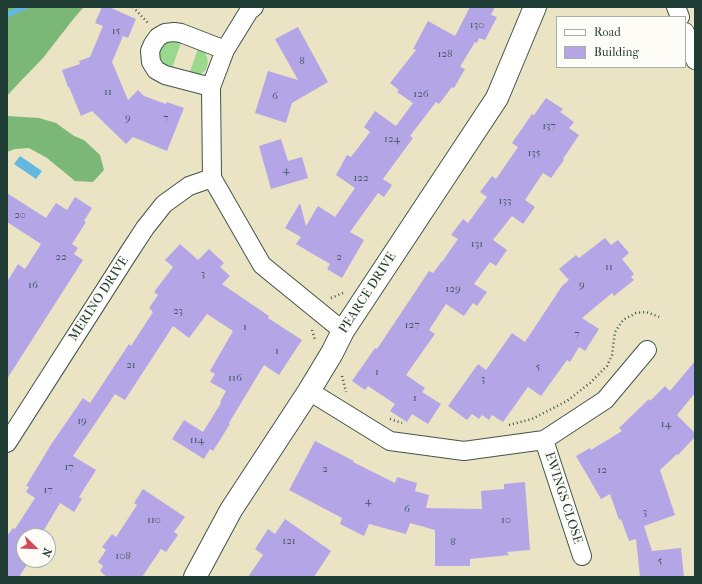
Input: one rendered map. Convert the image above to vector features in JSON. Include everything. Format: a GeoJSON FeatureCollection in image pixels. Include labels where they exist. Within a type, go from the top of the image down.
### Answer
{"type":"FeatureCollection","features":[{"type":"Feature","properties":{"kind":"street"},"geometry":{"type":"LineString","coordinates":[[254,7],[249,11],[225,50],[211,87],[212,178],[262,266],[343,331]]}},
{"type":"Feature","properties":{"kind":"street","name":"PEARCE DRIVE"},"geometry":{"type":"LineString","coordinates":[[195,577],[231,510],[309,391],[343,331],[497,98],[535,7]]}},
{"type":"Feature","properties":{"kind":"street"},"geometry":{"type":"LineString","coordinates":[[211,87],[165,76],[156,70],[151,62],[150,51],[158,38],[165,33],[174,32],[181,33],[225,50]]}},
{"type":"Feature","properties":{"kind":"street"},"geometry":{"type":"LineString","coordinates":[[686,35],[695,60]]}},
{"type":"Feature","properties":{"kind":"street","name":"MERINO DRIVE"},"geometry":{"type":"LineString","coordinates":[[7,443],[145,228],[164,204],[189,186],[212,178]]}},
{"type":"Feature","properties":{"kind":"street"},"geometry":{"type":"LineString","coordinates":[[309,391],[390,441],[464,451],[544,440],[605,400],[647,350]]}},
{"type":"Feature","properties":{"kind":"street","name":"EWINGS CLOSE"},"geometry":{"type":"LineString","coordinates":[[544,440],[582,556]]}},
{"type":"Feature","properties":{"kind":"path"},"geometry":{"type":"LineString","coordinates":[[133,7],[153,27]]}},
{"type":"Feature","properties":{"kind":"path"},"geometry":{"type":"LineString","coordinates":[[504,427],[532,419],[567,401],[590,383],[607,366],[612,355],[615,332],[623,320],[636,313],[646,312],[662,318]]}},
{"type":"Feature","properties":{"kind":"path"},"geometry":{"type":"LineString","coordinates":[[311,326],[316,342]]}},
{"type":"Feature","properties":{"kind":"path"},"geometry":{"type":"LineString","coordinates":[[340,369],[348,397]]}},
{"type":"Feature","properties":{"kind":"path"},"geometry":{"type":"LineString","coordinates":[[385,416],[406,425]]}},
{"type":"Feature","properties":{"kind":"green space"},"geometry":{"type":"Polygon","coordinates":[[[7,7],[84,7],[43,58],[7,96],[7,7]]]}},
{"type":"Feature","properties":{"kind":"green space"},"geometry":{"type":"Polygon","coordinates":[[[173,39],[182,40],[171,71],[162,63],[159,54],[163,46],[173,39]]]}},
{"type":"Feature","properties":{"kind":"green space"},"geometry":{"type":"Polygon","coordinates":[[[199,46],[207,57],[207,67],[200,74],[188,77],[199,46]]]}},
{"type":"Feature","properties":{"kind":"green space"},"geometry":{"type":"Polygon","coordinates":[[[7,116],[39,118],[56,123],[74,136],[84,140],[100,155],[104,170],[93,182],[75,181],[47,158],[29,148],[15,149],[7,152],[7,116]]]}},
{"type":"Feature","properties":{"kind":"water"},"geometry":{"type":"Polygon","coordinates":[[[20,156],[42,171],[36,179],[14,164],[20,156]]]}},
{"type":"Feature","properties":{"kind":"building"},"geometry":{"type":"Polygon","coordinates":[[[102,7],[109,7],[136,19],[128,38],[123,36],[112,62],[128,100],[138,90],[144,96],[166,104],[167,102],[184,108],[167,151],[133,137],[126,144],[92,111],[81,116],[62,70],[80,64],[79,61],[90,57],[103,26],[95,23],[102,7]]]}},
{"type":"Feature","properties":{"kind":"building"},"geometry":{"type":"Polygon","coordinates":[[[470,7],[495,7],[491,15],[497,17],[485,40],[479,38],[477,43],[475,42],[460,67],[465,69],[454,88],[452,87],[439,104],[436,102],[410,136],[413,138],[383,179],[392,185],[384,197],[378,193],[350,232],[364,240],[342,278],[327,269],[330,264],[296,244],[301,237],[285,228],[300,203],[306,226],[318,206],[335,217],[355,188],[336,175],[347,155],[351,157],[370,132],[364,127],[375,111],[396,126],[413,103],[397,92],[399,90],[390,83],[416,50],[413,49],[428,21],[455,36],[470,7]]]}},
{"type":"Feature","properties":{"kind":"building"},"geometry":{"type":"Polygon","coordinates":[[[298,27],[328,82],[292,103],[286,123],[255,113],[268,71],[298,80],[275,39],[298,27]]]}},
{"type":"Feature","properties":{"kind":"building"},"geometry":{"type":"Polygon","coordinates":[[[546,98],[563,109],[560,112],[574,122],[569,128],[579,135],[551,178],[543,173],[525,200],[535,207],[523,224],[512,216],[493,240],[507,250],[496,266],[490,262],[474,284],[487,292],[477,306],[473,303],[464,316],[446,304],[429,330],[435,334],[406,375],[425,388],[422,392],[441,404],[428,424],[412,414],[407,422],[390,411],[395,404],[368,386],[365,390],[352,381],[375,348],[377,349],[429,271],[433,273],[458,239],[451,235],[463,219],[468,223],[487,197],[480,192],[492,176],[496,179],[518,147],[512,143],[532,114],[534,115],[546,98]]]}},
{"type":"Feature","properties":{"kind":"building"},"geometry":{"type":"Polygon","coordinates":[[[281,139],[288,161],[302,157],[308,178],[271,189],[259,146],[281,139]]]}},
{"type":"Feature","properties":{"kind":"building"},"geometry":{"type":"Polygon","coordinates":[[[7,193],[46,218],[56,203],[67,210],[75,197],[92,208],[84,221],[86,222],[72,244],[78,248],[74,254],[83,260],[7,379],[7,282],[18,264],[25,269],[41,244],[7,222],[7,193]]]}},
{"type":"Feature","properties":{"kind":"building"},"geometry":{"type":"Polygon","coordinates":[[[605,238],[611,245],[618,240],[629,253],[622,259],[634,274],[631,277],[634,280],[614,296],[612,293],[582,318],[599,329],[585,351],[579,347],[570,362],[567,360],[541,396],[528,387],[503,422],[492,415],[489,420],[482,415],[479,419],[472,414],[467,420],[448,406],[478,364],[486,370],[512,333],[525,342],[562,286],[569,280],[559,269],[576,255],[579,258],[605,238]]]}},
{"type":"Feature","properties":{"kind":"building"},"geometry":{"type":"Polygon","coordinates":[[[180,244],[198,260],[209,249],[224,263],[220,267],[230,276],[222,284],[269,316],[268,318],[302,340],[279,375],[264,365],[213,451],[210,449],[204,459],[172,439],[184,420],[203,432],[221,403],[220,402],[226,391],[210,382],[215,374],[210,371],[233,331],[207,314],[189,338],[173,326],[125,400],[115,394],[73,456],[96,470],[79,497],[82,499],[74,512],[60,503],[45,528],[16,528],[16,568],[25,568],[19,577],[7,577],[7,536],[13,528],[15,529],[35,498],[26,492],[29,487],[26,486],[52,443],[83,398],[90,403],[129,344],[131,346],[153,312],[149,308],[158,295],[154,292],[173,267],[165,260],[180,244]]]}},
{"type":"Feature","properties":{"kind":"building"},"geometry":{"type":"Polygon","coordinates":[[[695,361],[695,393],[677,415],[695,433],[695,437],[678,455],[677,454],[660,470],[675,515],[644,526],[652,551],[681,548],[684,577],[640,577],[636,539],[629,541],[621,519],[619,520],[610,494],[601,499],[576,456],[590,448],[591,450],[622,431],[619,428],[649,399],[650,401],[665,386],[670,391],[695,361]]]}},
{"type":"Feature","properties":{"kind":"building"},"geometry":{"type":"Polygon","coordinates":[[[315,441],[395,483],[397,477],[417,483],[415,491],[429,495],[426,508],[482,509],[481,491],[504,489],[504,484],[525,482],[530,550],[507,552],[509,555],[470,559],[470,566],[435,566],[435,530],[410,523],[406,534],[369,524],[364,536],[340,524],[342,518],[289,490],[315,441]]]}},
{"type":"Feature","properties":{"kind":"building"},"geometry":{"type":"Polygon","coordinates":[[[143,489],[185,517],[174,532],[178,535],[166,552],[161,549],[142,577],[107,577],[100,571],[103,566],[98,562],[106,550],[102,547],[112,534],[116,537],[137,505],[134,503],[143,489]]]}},
{"type":"Feature","properties":{"kind":"building"},"geometry":{"type":"Polygon","coordinates":[[[285,519],[331,551],[314,577],[248,577],[263,555],[255,549],[268,529],[275,534],[285,519]]]}},
{"type":"Feature","properties":{"kind":"waterway"},"geometry":{"type":"LineString","coordinates":[[7,15],[25,7]]}}]}
